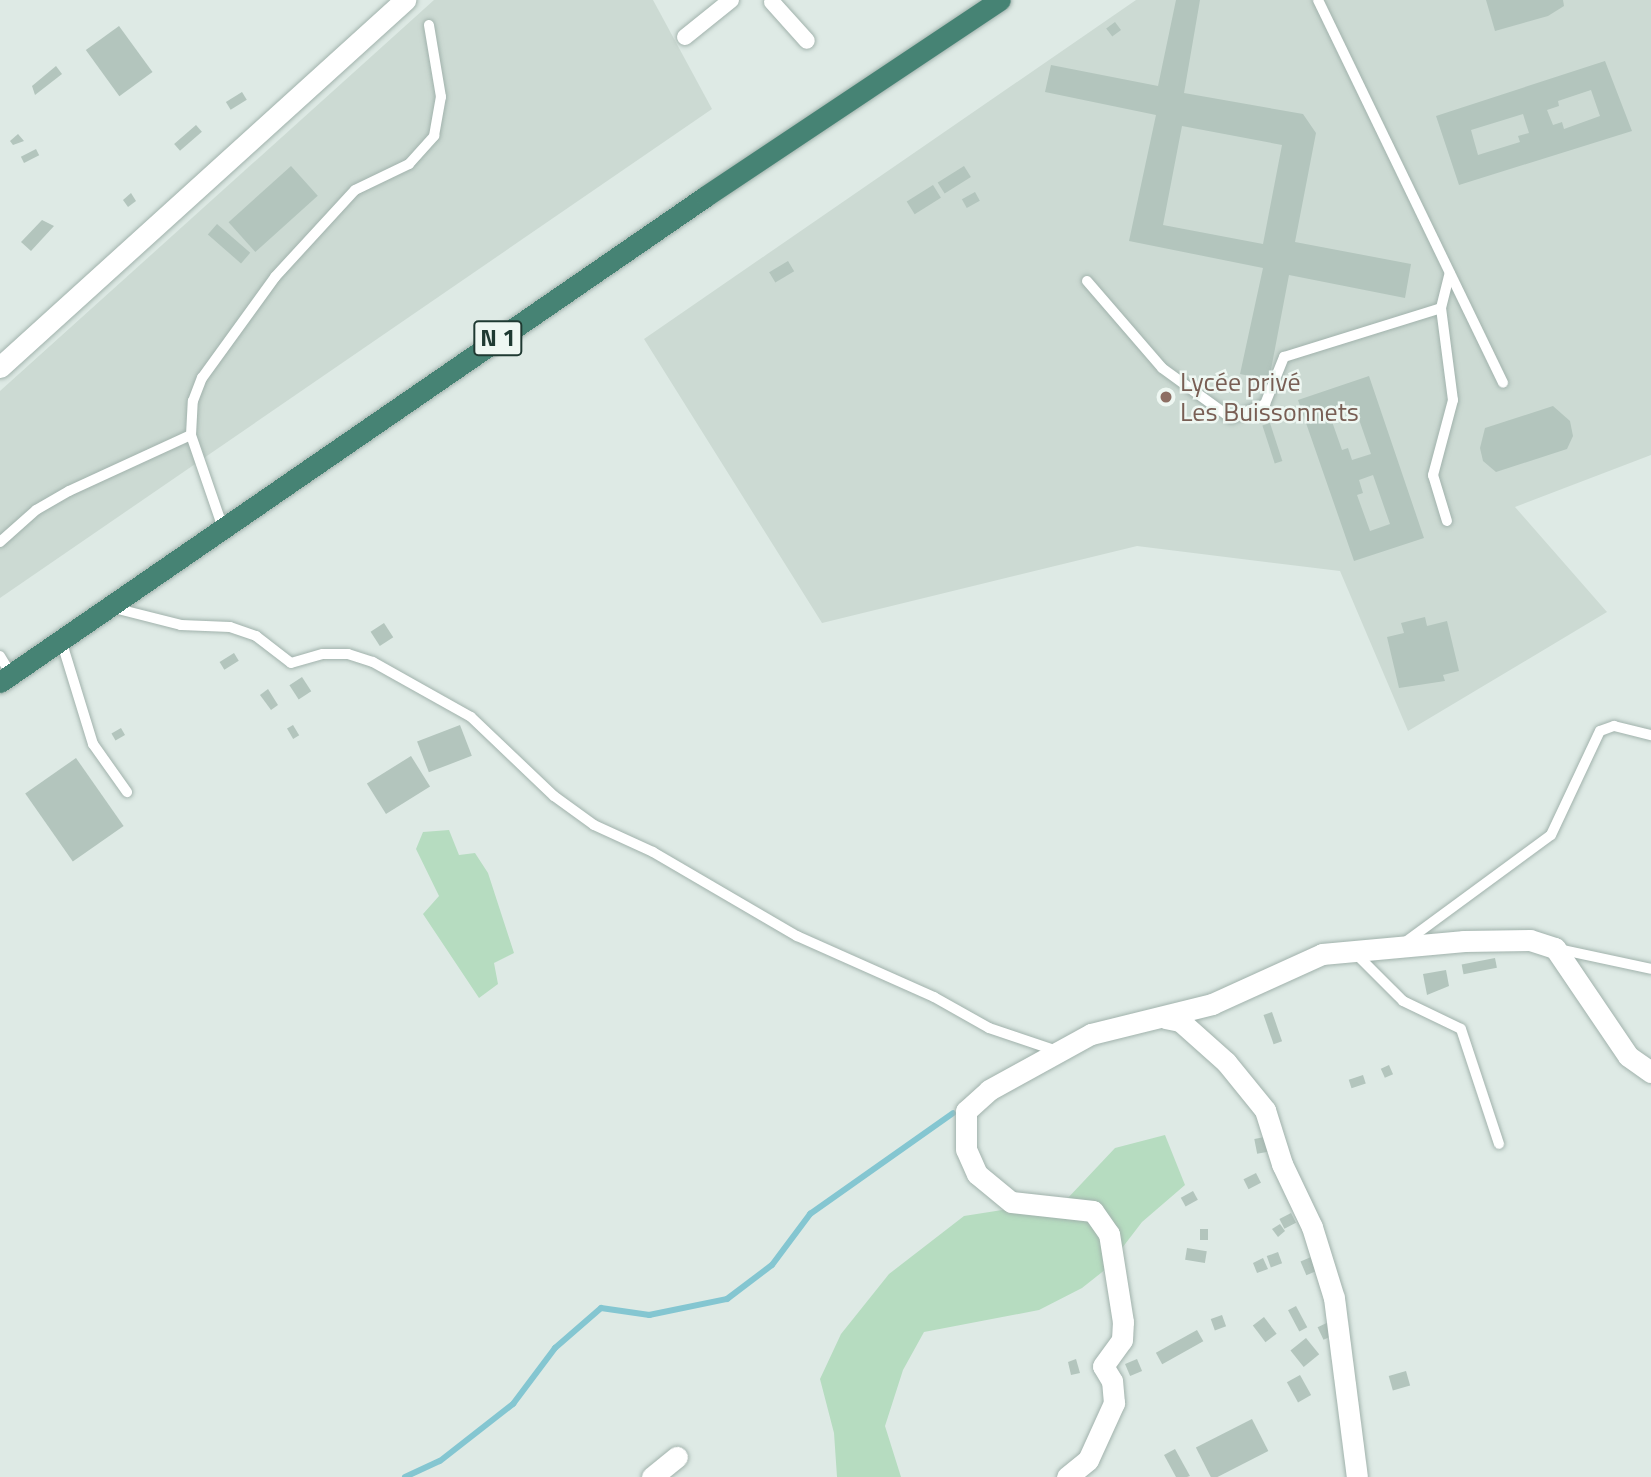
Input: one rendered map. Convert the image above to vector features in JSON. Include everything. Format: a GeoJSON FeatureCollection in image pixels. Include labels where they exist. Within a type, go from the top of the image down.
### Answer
{"type":"FeatureCollection","features":[{"type":"Feature","properties":{"kind":"highway","name":"N 1"},"geometry":{"type":"LineString","coordinates":[[4,671],[61,640],[706,195],[1000,0]]}},
{"type":"Feature","properties":{"kind":"street"},"geometry":{"type":"LineString","coordinates":[[0,367],[405,0]]}},
{"type":"Feature","properties":{"kind":"street"},"geometry":{"type":"LineString","coordinates":[[685,37],[731,0]]}},
{"type":"Feature","properties":{"kind":"street"},"geometry":{"type":"LineString","coordinates":[[769,1],[807,41]]}},
{"type":"Feature","properties":{"kind":"street"},"geometry":{"type":"LineString","coordinates":[[1067,1477],[1088,1460],[1114,1403],[1112,1381],[1103,1366],[1122,1340],[1123,1322],[1109,1234],[1093,1211],[1011,1202],[977,1174],[966,1149],[964,1123],[966,1111],[989,1090],[1091,1034],[1165,1018],[1212,1004],[1322,954],[1402,944],[1530,940],[1555,948],[1628,1056],[1651,1072]]}},
{"type":"Feature","properties":{"kind":"street"},"geometry":{"type":"LineString","coordinates":[[1165,1018],[1180,1021],[1226,1062],[1265,1110],[1282,1164],[1312,1227],[1334,1298],[1357,1477]]}},
{"type":"Feature","properties":{"kind":"street"},"geometry":{"type":"LineString","coordinates":[[652,1477],[677,1457]]}},
{"type":"Feature","properties":{"kind":"lane"},"geometry":{"type":"LineString","coordinates":[[1318,0],[1503,383]]}},
{"type":"Feature","properties":{"kind":"lane"},"geometry":{"type":"LineString","coordinates":[[223,528],[191,435],[194,401],[202,378],[275,277],[355,190],[410,164],[434,136],[441,97],[429,25]]}},
{"type":"Feature","properties":{"kind":"lane"},"geometry":{"type":"LineString","coordinates":[[1447,522],[1433,475],[1453,400],[1441,308],[1450,273]]}},
{"type":"Feature","properties":{"kind":"lane"},"geometry":{"type":"LineString","coordinates":[[1087,281],[1162,368],[1231,418],[1265,404],[1284,357],[1441,308]]}},
{"type":"Feature","properties":{"kind":"lane"},"geometry":{"type":"LineString","coordinates":[[0,542],[36,510],[69,491],[191,435]]}},
{"type":"Feature","properties":{"kind":"lane"},"geometry":{"type":"LineString","coordinates":[[109,607],[181,625],[230,627],[256,636],[291,663],[323,654],[348,654],[373,662],[471,717],[554,796],[594,825],[653,852],[797,936],[934,997],[989,1028],[1060,1052]]}},
{"type":"Feature","properties":{"kind":"lane"},"geometry":{"type":"LineString","coordinates":[[61,640],[93,744],[127,792]]}},
{"type":"Feature","properties":{"kind":"lane"},"geometry":{"type":"LineString","coordinates":[[1402,944],[1551,835],[1600,731],[1614,726],[1651,735]]}},
{"type":"Feature","properties":{"kind":"lane"},"geometry":{"type":"LineString","coordinates":[[1555,948],[1651,969]]}},
{"type":"Feature","properties":{"kind":"lane"},"geometry":{"type":"LineString","coordinates":[[1353,951],[1403,1001],[1461,1029],[1499,1144]]}},
{"type":"Feature","properties":{"kind":"shaded area"},"geometry":{"type":"Polygon","coordinates":[[[434,0],[653,0],[712,109],[0,598],[0,391],[434,0]]]}},
{"type":"Feature","properties":{"kind":"shaded area","name":"Lycée privé Les Buissonnets"},"geometry":{"type":"Polygon","coordinates":[[[1136,0],[1651,0],[1651,455],[1515,507],[1607,612],[1408,731],[1340,571],[1137,546],[822,623],[644,339],[1136,0]]]}},
{"type":"Feature","properties":{"kind":"green space"},"geometry":{"type":"Polygon","coordinates":[[[449,830],[459,855],[475,853],[488,873],[514,953],[494,963],[498,984],[479,998],[423,914],[439,896],[416,849],[423,832],[449,830]]]}},
{"type":"Feature","properties":{"kind":"green space"},"geometry":{"type":"Polygon","coordinates":[[[1165,1135],[1185,1185],[1142,1222],[1106,1269],[1082,1288],[1039,1310],[924,1332],[903,1370],[885,1426],[901,1477],[837,1477],[834,1433],[820,1379],[841,1334],[889,1274],[964,1216],[1066,1200],[1115,1148],[1165,1135]]]}},
{"type":"Feature","properties":{"kind":"building"},"geometry":{"type":"Polygon","coordinates":[[[1176,0],[1200,0],[1184,93],[1303,114],[1316,133],[1295,242],[1411,264],[1405,298],[1289,275],[1269,380],[1240,374],[1263,268],[1129,241],[1156,115],[1045,92],[1051,65],[1158,86],[1176,0]],[[1182,126],[1163,225],[1263,244],[1282,145],[1182,126]]]}},
{"type":"Feature","properties":{"kind":"building"},"geometry":{"type":"Polygon","coordinates":[[[1486,0],[1563,0],[1564,6],[1548,16],[1495,31],[1486,0]]]}},
{"type":"Feature","properties":{"kind":"building"},"geometry":{"type":"Polygon","coordinates":[[[1115,22],[1121,30],[1112,37],[1106,29],[1115,22]]]}},
{"type":"Feature","properties":{"kind":"building"},"geometry":{"type":"Polygon","coordinates":[[[119,26],[153,72],[119,96],[86,50],[119,26]]]}},
{"type":"Feature","properties":{"kind":"building"},"geometry":{"type":"Polygon","coordinates":[[[1605,61],[1632,131],[1459,185],[1436,116],[1605,61]],[[1591,90],[1558,101],[1559,106],[1547,110],[1553,125],[1562,122],[1564,129],[1600,116],[1591,90]],[[1523,114],[1471,130],[1478,155],[1520,142],[1518,136],[1529,133],[1523,114]]]}},
{"type":"Feature","properties":{"kind":"building"},"geometry":{"type":"Polygon","coordinates":[[[56,66],[62,74],[35,95],[32,86],[56,66]]]}},
{"type":"Feature","properties":{"kind":"building"},"geometry":{"type":"Polygon","coordinates":[[[242,92],[247,100],[231,110],[226,102],[242,92]]]}},
{"type":"Feature","properties":{"kind":"building"},"geometry":{"type":"Polygon","coordinates":[[[196,125],[202,132],[180,151],[174,144],[196,125]]]}},
{"type":"Feature","properties":{"kind":"building"},"geometry":{"type":"Polygon","coordinates":[[[18,134],[24,141],[13,145],[10,141],[18,134]]]}},
{"type":"Feature","properties":{"kind":"building"},"geometry":{"type":"Polygon","coordinates":[[[36,149],[39,155],[24,163],[21,157],[36,149]]]}},
{"type":"Feature","properties":{"kind":"building"},"geometry":{"type":"Polygon","coordinates":[[[291,166],[318,196],[255,252],[229,222],[291,166]]]}},
{"type":"Feature","properties":{"kind":"building"},"geometry":{"type":"Polygon","coordinates":[[[964,166],[971,177],[945,193],[938,182],[964,166]]]}},
{"type":"Feature","properties":{"kind":"building"},"geometry":{"type":"Polygon","coordinates":[[[933,185],[941,198],[915,214],[907,201],[933,185]]]}},
{"type":"Feature","properties":{"kind":"building"},"geometry":{"type":"Polygon","coordinates":[[[975,192],[980,201],[967,208],[962,199],[975,192]]]}},
{"type":"Feature","properties":{"kind":"building"},"geometry":{"type":"Polygon","coordinates":[[[131,193],[136,201],[128,207],[123,200],[131,193]]]}},
{"type":"Feature","properties":{"kind":"building"},"geometry":{"type":"Polygon","coordinates":[[[42,220],[54,226],[31,251],[21,242],[42,220]]]}},
{"type":"Feature","properties":{"kind":"building"},"geometry":{"type":"Polygon","coordinates":[[[217,224],[250,253],[241,263],[208,235],[217,224]]]}},
{"type":"Feature","properties":{"kind":"building"},"geometry":{"type":"Polygon","coordinates":[[[788,261],[794,271],[775,283],[769,272],[788,261]]]}},
{"type":"Feature","properties":{"kind":"building"},"geometry":{"type":"Polygon","coordinates":[[[1369,376],[1424,538],[1354,561],[1298,400],[1369,376]],[[1354,405],[1329,413],[1342,450],[1348,448],[1352,460],[1371,454],[1354,405]],[[1373,475],[1359,480],[1363,493],[1357,495],[1370,531],[1390,524],[1373,475]]]}},
{"type":"Feature","properties":{"kind":"building"},"geometry":{"type":"Polygon","coordinates":[[[1553,406],[1570,421],[1573,436],[1567,449],[1496,472],[1483,461],[1480,448],[1485,428],[1553,406]]]}},
{"type":"Feature","properties":{"kind":"building"},"geometry":{"type":"Polygon","coordinates":[[[1270,423],[1282,461],[1275,464],[1262,425],[1270,423]]]}},
{"type":"Feature","properties":{"kind":"building"},"geometry":{"type":"Polygon","coordinates":[[[1425,617],[1427,626],[1447,621],[1459,671],[1443,675],[1445,681],[1399,688],[1387,637],[1404,633],[1401,623],[1425,617]]]}},
{"type":"Feature","properties":{"kind":"building"},"geometry":{"type":"Polygon","coordinates":[[[384,623],[393,637],[380,646],[371,632],[384,623]]]}},
{"type":"Feature","properties":{"kind":"building"},"geometry":{"type":"Polygon","coordinates":[[[234,653],[239,661],[224,670],[220,662],[234,653]]]}},
{"type":"Feature","properties":{"kind":"building"},"geometry":{"type":"Polygon","coordinates":[[[302,677],[311,691],[299,699],[289,685],[302,677]]]}},
{"type":"Feature","properties":{"kind":"building"},"geometry":{"type":"Polygon","coordinates":[[[268,689],[278,705],[271,710],[260,695],[268,689]]]}},
{"type":"Feature","properties":{"kind":"building"},"geometry":{"type":"Polygon","coordinates":[[[293,725],[299,735],[293,739],[287,729],[293,725]]]}},
{"type":"Feature","properties":{"kind":"building"},"geometry":{"type":"Polygon","coordinates":[[[460,725],[472,756],[429,772],[417,741],[460,725]]]}},
{"type":"Feature","properties":{"kind":"building"},"geometry":{"type":"Polygon","coordinates":[[[121,728],[125,735],[115,740],[111,734],[121,728]]]}},
{"type":"Feature","properties":{"kind":"building"},"geometry":{"type":"Polygon","coordinates":[[[411,756],[430,787],[386,814],[367,784],[411,756]]]}},
{"type":"Feature","properties":{"kind":"building"},"geometry":{"type":"Polygon","coordinates":[[[76,758],[124,826],[73,862],[25,794],[76,758]]]}},
{"type":"Feature","properties":{"kind":"building"},"geometry":{"type":"Polygon","coordinates":[[[1495,958],[1497,968],[1464,974],[1462,964],[1495,958]]]}},
{"type":"Feature","properties":{"kind":"building"},"geometry":{"type":"Polygon","coordinates":[[[1446,970],[1449,986],[1427,995],[1423,974],[1446,970]]]}},
{"type":"Feature","properties":{"kind":"building"},"geometry":{"type":"Polygon","coordinates":[[[1272,1012],[1282,1041],[1274,1044],[1263,1015],[1272,1012]]]}},
{"type":"Feature","properties":{"kind":"building"},"geometry":{"type":"Polygon","coordinates":[[[1389,1065],[1393,1074],[1385,1078],[1381,1069],[1389,1065]]]}},
{"type":"Feature","properties":{"kind":"building"},"geometry":{"type":"Polygon","coordinates":[[[1363,1075],[1366,1084],[1352,1088],[1349,1080],[1363,1075]]]}},
{"type":"Feature","properties":{"kind":"building"},"geometry":{"type":"Polygon","coordinates":[[[1270,1136],[1273,1151],[1257,1154],[1254,1139],[1270,1136]]]}},
{"type":"Feature","properties":{"kind":"building"},"geometry":{"type":"Polygon","coordinates":[[[1256,1173],[1261,1183],[1249,1189],[1244,1179],[1256,1173]]]}},
{"type":"Feature","properties":{"kind":"building"},"geometry":{"type":"Polygon","coordinates":[[[1193,1191],[1198,1200],[1186,1207],[1181,1198],[1193,1191]]]}},
{"type":"Feature","properties":{"kind":"building"},"geometry":{"type":"Polygon","coordinates":[[[1291,1213],[1296,1223],[1284,1229],[1279,1219],[1291,1213]]]}},
{"type":"Feature","properties":{"kind":"building"},"geometry":{"type":"Polygon","coordinates":[[[1280,1224],[1285,1231],[1278,1237],[1272,1229],[1280,1224]]]}},
{"type":"Feature","properties":{"kind":"building"},"geometry":{"type":"Polygon","coordinates":[[[1200,1229],[1208,1229],[1208,1240],[1200,1240],[1200,1229]]]}},
{"type":"Feature","properties":{"kind":"building"},"geometry":{"type":"Polygon","coordinates":[[[1187,1248],[1207,1251],[1205,1263],[1185,1260],[1187,1248]]]}},
{"type":"Feature","properties":{"kind":"building"},"geometry":{"type":"Polygon","coordinates":[[[1278,1252],[1282,1263],[1271,1267],[1267,1256],[1278,1252]]]}},
{"type":"Feature","properties":{"kind":"building"},"geometry":{"type":"Polygon","coordinates":[[[1318,1254],[1324,1268],[1306,1275],[1301,1261],[1318,1254]]]}},
{"type":"Feature","properties":{"kind":"building"},"geometry":{"type":"Polygon","coordinates":[[[1263,1258],[1268,1269],[1257,1273],[1253,1263],[1263,1258]]]}},
{"type":"Feature","properties":{"kind":"building"},"geometry":{"type":"Polygon","coordinates":[[[1296,1306],[1307,1327],[1299,1331],[1288,1310],[1296,1306]]]}},
{"type":"Feature","properties":{"kind":"building"},"geometry":{"type":"Polygon","coordinates":[[[1222,1315],[1226,1326],[1215,1330],[1211,1319],[1222,1315]]]}},
{"type":"Feature","properties":{"kind":"building"},"geometry":{"type":"Polygon","coordinates":[[[1264,1317],[1277,1334],[1265,1342],[1253,1325],[1264,1317]]]}},
{"type":"Feature","properties":{"kind":"building"},"geometry":{"type":"Polygon","coordinates":[[[1333,1320],[1339,1333],[1324,1340],[1318,1327],[1333,1320]]]}},
{"type":"Feature","properties":{"kind":"building"},"geometry":{"type":"Polygon","coordinates":[[[1197,1330],[1203,1341],[1162,1364],[1156,1353],[1197,1330]]]}},
{"type":"Feature","properties":{"kind":"building"},"geometry":{"type":"Polygon","coordinates":[[[1306,1338],[1319,1354],[1304,1367],[1290,1351],[1306,1338]]]}},
{"type":"Feature","properties":{"kind":"building"},"geometry":{"type":"Polygon","coordinates":[[[1076,1359],[1080,1373],[1071,1375],[1068,1362],[1076,1359]]]}},
{"type":"Feature","properties":{"kind":"building"},"geometry":{"type":"Polygon","coordinates":[[[1137,1359],[1142,1371],[1130,1376],[1125,1364],[1137,1359]]]}},
{"type":"Feature","properties":{"kind":"building"},"geometry":{"type":"Polygon","coordinates":[[[1406,1371],[1410,1385],[1393,1390],[1389,1376],[1406,1371]]]}},
{"type":"Feature","properties":{"kind":"building"},"geometry":{"type":"Polygon","coordinates":[[[1300,1375],[1311,1395],[1298,1402],[1287,1382],[1300,1375]]]}},
{"type":"Feature","properties":{"kind":"building"},"geometry":{"type":"Polygon","coordinates":[[[1252,1419],[1268,1451],[1217,1477],[1211,1477],[1196,1448],[1252,1419]]]}},
{"type":"Feature","properties":{"kind":"building"},"geometry":{"type":"Polygon","coordinates":[[[1175,1449],[1190,1476],[1176,1477],[1164,1455],[1175,1449]]]}},
{"type":"Feature","properties":{"kind":"waterway"},"geometry":{"type":"LineString","coordinates":[[405,1477],[440,1461],[513,1404],[555,1348],[601,1308],[649,1315],[727,1299],[772,1265],[810,1214],[953,1113]]}},
{"type":"Feature","properties":{"kind":"place","name":"Lycée privé Les Buissonnets"},"geometry":{"type":"Point","coordinates":[1166,397]}}]}
